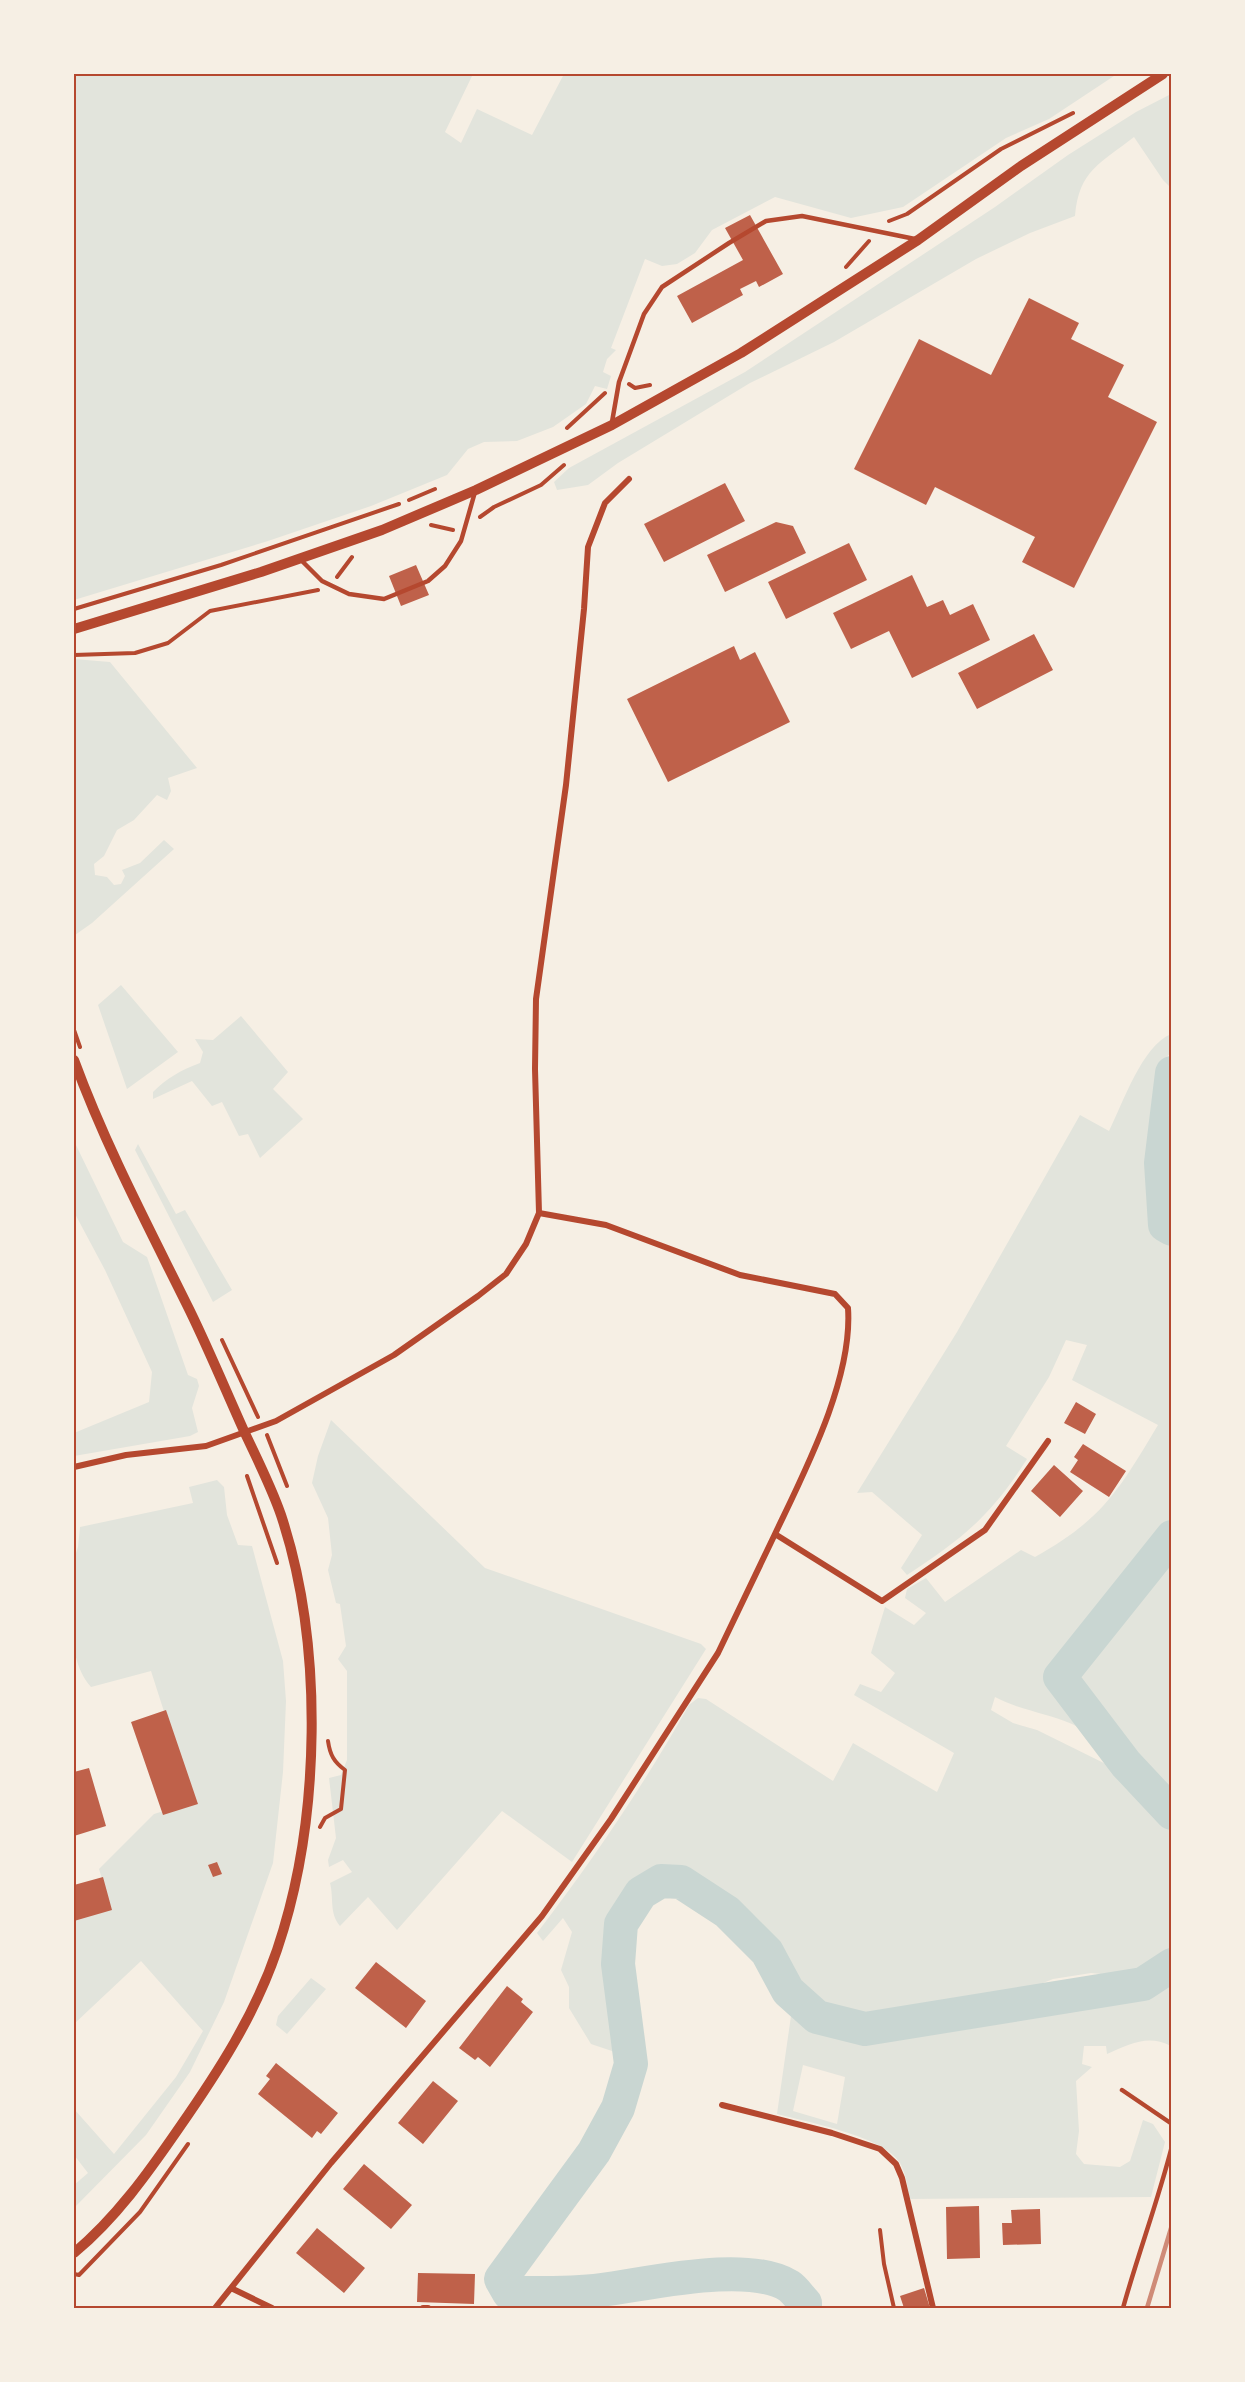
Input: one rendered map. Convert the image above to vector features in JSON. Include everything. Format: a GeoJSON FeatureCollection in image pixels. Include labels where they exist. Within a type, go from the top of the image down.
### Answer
{"type":"FeatureCollection","features":[{"type":"Feature","properties":{"kind":"street"},"geometry":{"type":"LineString","coordinates":[[74,629],[300,559],[382,530],[476,490],[612,425],[741,353],[918,240],[1145,84],[1163,74]]}},
{"type":"Feature","properties":{"kind":"street"},"geometry":{"type":"LineString","coordinates":[[74,1467],[126,1455],[206,1446],[276,1421],[394,1355],[478,1296],[506,1274],[526,1244],[539,1213],[535,1069],[536,999],[567,773],[588,548],[605,503],[629,479]]}},
{"type":"Feature","properties":{"kind":"street"},"geometry":{"type":"LineString","coordinates":[[74,1060],[97,1123],[192,1314],[265,1474],[282,1517],[305,1614],[312,1736],[303,1850],[277,1950],[243,2030],[218,2072],[145,2177],[94,2236],[74,2253]]}},
{"type":"Feature","properties":{"kind":"street"},"geometry":{"type":"LineString","coordinates":[[215,2308],[331,2163],[542,1916],[611,1819],[718,1653],[808,1464],[837,1384],[850,1334],[848,1308],[835,1294],[740,1275],[606,1225],[539,1213]]}},
{"type":"Feature","properties":{"kind":"street"},"geometry":{"type":"LineString","coordinates":[[775,1534],[882,1601],[985,1530],[1048,1441]]}},
{"type":"Feature","properties":{"kind":"street"},"geometry":{"type":"LineString","coordinates":[[722,2105],[832,2133],[880,2149],[896,2164],[902,2178],[933,2308]]}},
{"type":"Feature","properties":{"kind":"street"},"geometry":{"type":"LineString","coordinates":[[231,2288],[272,2308]]}},
{"type":"Feature","properties":{"kind":"street"},"geometry":{"type":"LineString","coordinates":[[423,2308],[428,2308]]}},
{"type":"Feature","properties":{"kind":"lane"},"geometry":{"type":"LineString","coordinates":[[612,425],[619,382],[644,314],[662,286],[729,243],[766,221],[802,216],[918,240]]}},
{"type":"Feature","properties":{"kind":"lane"},"geometry":{"type":"LineString","coordinates":[[300,559],[322,581],[349,594],[384,599],[428,581],[445,566],[460,541],[476,490]]}},
{"type":"Feature","properties":{"kind":"lane"},"geometry":{"type":"LineString","coordinates":[[1122,2090],[1172,2124]]}},
{"type":"Feature","properties":{"kind":"lane"},"geometry":{"type":"LineString","coordinates":[[1124,2308],[1172,2146]]}},
{"type":"Feature","properties":{"kind":"path"},"geometry":{"type":"LineString","coordinates":[[887,222],[907,214],[1016,140],[1082,107]]}},
{"type":"Feature","properties":{"kind":"path"},"geometry":{"type":"LineString","coordinates":[[842,270],[865,245]]}},
{"type":"Feature","properties":{"kind":"path"},"geometry":{"type":"LineString","coordinates":[[629,384],[635,388],[655,383]]}},
{"type":"Feature","properties":{"kind":"path"},"geometry":{"type":"LineString","coordinates":[[562,432],[586,414],[600,395]]}},
{"type":"Feature","properties":{"kind":"path"},"geometry":{"type":"LineString","coordinates":[[74,609],[297,541],[438,488]]}},
{"type":"Feature","properties":{"kind":"path"},"geometry":{"type":"LineString","coordinates":[[74,655],[135,653],[168,643],[210,611],[267,598],[315,592]]}},
{"type":"Feature","properties":{"kind":"path"},"geometry":{"type":"LineString","coordinates":[[281,1466],[290,1495]]}},
{"type":"Feature","properties":{"kind":"path"},"geometry":{"type":"LineString","coordinates":[[246,1473],[280,1573]]}},
{"type":"Feature","properties":{"kind":"path"},"geometry":{"type":"LineString","coordinates":[[319,1829],[325,1818],[341,1809],[345,1770],[336,1763],[329,1752],[327,1740]]}},
{"type":"Feature","properties":{"kind":"path"},"geometry":{"type":"LineString","coordinates":[[74,2274],[79,2275],[140,2212],[193,2136]]}},
{"type":"Feature","properties":{"kind":"path"},"geometry":{"type":"LineString","coordinates":[[880,2230],[884,2264],[894,2308]]}},
{"type":"Feature","properties":{"kind":"shaded area"},"geometry":{"type":"Polygon","coordinates":[[[74,74],[473,74],[445,132],[461,143],[477,109],[532,135],[564,74],[1117,74],[1049,119],[1006,138],[903,207],[851,218],[775,197],[712,230],[695,253],[677,264],[662,266],[645,259],[611,348],[616,350],[607,359],[603,372],[611,376],[607,389],[595,386],[586,404],[553,427],[517,441],[484,442],[468,449],[447,475],[371,506],[268,541],[74,600],[74,74]]]}},
{"type":"Feature","properties":{"kind":"shaded area"},"geometry":{"type":"Polygon","coordinates":[[[1171,94],[1171,188],[1134,137],[1101,162],[1086,178],[1077,201],[1075,216],[1030,233],[976,259],[834,342],[750,383],[618,463],[588,485],[557,490],[554,482],[569,468],[745,372],[995,207],[1068,155],[1136,112],[1171,94]]]}},
{"type":"Feature","properties":{"kind":"shaded area"},"geometry":{"type":"Polygon","coordinates":[[[74,659],[110,662],[197,768],[168,778],[171,791],[167,800],[157,795],[134,820],[117,830],[104,856],[94,864],[95,875],[107,877],[114,885],[121,884],[125,876],[122,870],[140,863],[164,840],[174,849],[92,923],[75,935],[74,659]]]}},
{"type":"Feature","properties":{"kind":"shaded area"},"geometry":{"type":"Polygon","coordinates":[[[121,985],[178,1052],[127,1089],[98,1005],[121,985]]]}},
{"type":"Feature","properties":{"kind":"shaded area"},"geometry":{"type":"Polygon","coordinates":[[[241,1016],[288,1072],[273,1089],[303,1119],[260,1158],[248,1134],[239,1136],[222,1102],[212,1106],[192,1081],[153,1099],[153,1092],[164,1083],[180,1072],[200,1063],[203,1052],[195,1039],[213,1040],[241,1016]]]}},
{"type":"Feature","properties":{"kind":"shaded area"},"geometry":{"type":"Polygon","coordinates":[[[1171,1034],[1171,1053],[1164,1059],[1161,1079],[1150,1186],[1153,1207],[1166,1232],[1172,1234],[1171,1805],[1126,1759],[1087,1731],[995,1697],[991,1710],[1013,1723],[1037,1730],[1126,1774],[1172,1826],[1171,1954],[1163,1963],[1132,1977],[1091,1973],[1053,1979],[1005,1998],[867,2019],[828,2011],[797,1987],[787,1962],[774,1946],[714,1893],[674,1873],[662,1876],[641,1887],[631,1895],[617,1914],[610,1938],[609,1964],[621,2054],[591,2044],[569,2008],[569,1987],[561,1970],[572,1932],[563,1918],[543,1941],[537,1933],[617,1822],[689,1705],[698,1698],[706,1699],[833,1781],[853,1743],[937,1792],[954,1753],[854,1695],[860,1684],[881,1692],[895,1673],[871,1653],[885,1607],[914,1625],[926,1613],[905,1598],[907,1589],[926,1578],[945,1602],[1021,1550],[1035,1557],[1058,1543],[1094,1516],[1107,1501],[1132,1468],[1158,1425],[1072,1380],[1087,1345],[1066,1340],[1049,1377],[1006,1446],[1027,1459],[988,1511],[944,1550],[907,1575],[901,1568],[922,1535],[872,1492],[857,1493],[957,1332],[1080,1115],[1109,1131],[1142,1063],[1161,1040],[1171,1034]]]}},
{"type":"Feature","properties":{"kind":"shaded area"},"geometry":{"type":"Polygon","coordinates":[[[74,1141],[123,1242],[147,1257],[188,1375],[197,1379],[199,1386],[192,1408],[198,1432],[190,1436],[74,1456],[74,1433],[149,1402],[152,1372],[105,1270],[74,1212],[74,1141]]]}},
{"type":"Feature","properties":{"kind":"shaded area"},"geometry":{"type":"Polygon","coordinates":[[[138,1144],[176,1214],[185,1210],[232,1290],[213,1302],[135,1150],[138,1144]]]}},
{"type":"Feature","properties":{"kind":"shaded area"},"geometry":{"type":"Polygon","coordinates":[[[331,1420],[485,1568],[701,1644],[706,1649],[572,1862],[502,1811],[397,1930],[368,1897],[340,1926],[333,1911],[330,1883],[352,1872],[343,1860],[329,1867],[328,1860],[336,1838],[329,1778],[341,1775],[347,1760],[347,1671],[338,1659],[346,1646],[340,1604],[336,1603],[328,1570],[332,1555],[328,1518],[312,1483],[318,1456],[331,1420]]]}},
{"type":"Feature","properties":{"kind":"shaded area"},"geometry":{"type":"Polygon","coordinates":[[[217,1480],[224,1487],[227,1515],[238,1545],[252,1546],[283,1661],[286,1701],[283,1772],[273,1863],[224,2002],[190,2072],[146,2135],[74,2208],[74,2185],[88,2173],[74,2155],[74,2109],[114,2154],[176,2077],[203,2031],[141,1961],[74,2024],[74,1918],[110,1906],[99,1869],[154,1814],[193,1802],[151,1671],[91,1687],[82,1674],[73,1643],[72,1626],[74,1559],[80,1527],[193,1503],[189,1487],[217,1480]]]}},
{"type":"Feature","properties":{"kind":"shaded area"},"geometry":{"type":"Polygon","coordinates":[[[1171,1977],[1171,2046],[1155,2041],[1139,2042],[1107,2054],[1106,2046],[1084,2046],[1082,2064],[1092,2067],[1076,2081],[1079,2131],[1076,2154],[1084,2164],[1120,2167],[1130,2161],[1143,2120],[1153,2124],[1165,2142],[1151,2197],[909,2199],[904,2172],[891,2153],[844,2131],[777,2114],[792,2009],[839,2031],[856,2035],[911,2036],[970,2026],[1089,1992],[1139,1992],[1159,1985],[1171,1977]],[[803,2065],[793,2111],[837,2124],[845,2077],[803,2065]]]}},
{"type":"Feature","properties":{"kind":"shaded area"},"geometry":{"type":"Polygon","coordinates":[[[311,1978],[326,1989],[287,2034],[276,2025],[278,2016],[311,1978]]]}},
{"type":"Feature","properties":{"kind":"building"},"geometry":{"type":"Polygon","coordinates":[[[750,215],[783,274],[759,287],[756,281],[740,289],[743,295],[692,323],[677,296],[743,260],[725,228],[750,215]]]}},
{"type":"Feature","properties":{"kind":"building"},"geometry":{"type":"Polygon","coordinates":[[[1029,298],[1079,323],[1071,339],[1124,365],[1108,397],[1157,422],[1074,588],[1022,562],[1035,537],[935,487],[926,505],[854,469],[919,339],[991,375],[1029,298]]]}},
{"type":"Feature","properties":{"kind":"building"},"geometry":{"type":"Polygon","coordinates":[[[725,483],[745,521],[664,562],[644,524],[725,483]]]}},
{"type":"Feature","properties":{"kind":"building"},"geometry":{"type":"Polygon","coordinates":[[[776,522],[793,526],[806,553],[725,592],[707,555],[776,522]]]}},
{"type":"Feature","properties":{"kind":"building"},"geometry":{"type":"Polygon","coordinates":[[[849,543],[867,580],[786,619],[768,582],[849,543]]]}},
{"type":"Feature","properties":{"kind":"building"},"geometry":{"type":"Polygon","coordinates":[[[416,565],[429,595],[401,606],[389,576],[416,565]]]}},
{"type":"Feature","properties":{"kind":"building"},"geometry":{"type":"Polygon","coordinates":[[[912,575],[927,607],[943,600],[950,615],[973,604],[990,640],[912,678],[889,631],[851,649],[833,613],[912,575]]]}},
{"type":"Feature","properties":{"kind":"building"},"geometry":{"type":"Polygon","coordinates":[[[1034,634],[1053,670],[977,709],[958,673],[1034,634]]]}},
{"type":"Feature","properties":{"kind":"building"},"geometry":{"type":"Polygon","coordinates":[[[734,646],[740,660],[755,652],[790,722],[668,782],[627,699],[734,646]]]}},
{"type":"Feature","properties":{"kind":"building"},"geometry":{"type":"Polygon","coordinates":[[[1076,1402],[1096,1414],[1085,1434],[1064,1423],[1076,1402]]]}},
{"type":"Feature","properties":{"kind":"building"},"geometry":{"type":"Polygon","coordinates":[[[1083,1444],[1126,1471],[1109,1497],[1070,1472],[1078,1460],[1074,1457],[1083,1444]]]}},
{"type":"Feature","properties":{"kind":"building"},"geometry":{"type":"Polygon","coordinates":[[[1054,1465],[1083,1491],[1060,1517],[1031,1491],[1054,1465]]]}},
{"type":"Feature","properties":{"kind":"building"},"geometry":{"type":"Polygon","coordinates":[[[166,1710],[198,1804],[163,1815],[131,1722],[166,1710]]]}},
{"type":"Feature","properties":{"kind":"building"},"geometry":{"type":"Polygon","coordinates":[[[89,1768],[106,1826],[74,1836],[74,1772],[89,1768]]]}},
{"type":"Feature","properties":{"kind":"building"},"geometry":{"type":"Polygon","coordinates":[[[217,1862],[222,1874],[213,1877],[208,1865],[217,1862]]]}},
{"type":"Feature","properties":{"kind":"building"},"geometry":{"type":"Polygon","coordinates":[[[103,1877],[112,1910],[74,1921],[74,1885],[103,1877]]]}},
{"type":"Feature","properties":{"kind":"building"},"geometry":{"type":"Polygon","coordinates":[[[376,1962],[426,2001],[406,2028],[355,1988],[376,1962]]]}},
{"type":"Feature","properties":{"kind":"building"},"geometry":{"type":"Polygon","coordinates":[[[507,1986],[523,1999],[521,2002],[533,2012],[490,2067],[478,2057],[475,2060],[459,2048],[507,1986]]]}},
{"type":"Feature","properties":{"kind":"building"},"geometry":{"type":"Polygon","coordinates":[[[276,2063],[338,2113],[321,2134],[317,2131],[312,2138],[258,2094],[270,2079],[266,2076],[276,2063]]]}},
{"type":"Feature","properties":{"kind":"building"},"geometry":{"type":"Polygon","coordinates":[[[433,2081],[458,2101],[423,2144],[398,2123],[433,2081]]]}},
{"type":"Feature","properties":{"kind":"building"},"geometry":{"type":"Polygon","coordinates":[[[364,2164],[412,2205],[391,2229],[343,2189],[364,2164]]]}},
{"type":"Feature","properties":{"kind":"building"},"geometry":{"type":"Polygon","coordinates":[[[979,2206],[980,2258],[947,2259],[946,2207],[979,2206]]]}},
{"type":"Feature","properties":{"kind":"building"},"geometry":{"type":"Polygon","coordinates":[[[1040,2209],[1041,2244],[1003,2245],[1002,2223],[1012,2223],[1011,2210],[1040,2209]]]}},
{"type":"Feature","properties":{"kind":"building"},"geometry":{"type":"Polygon","coordinates":[[[317,2228],[365,2268],[344,2293],[296,2253],[317,2228]]]}},
{"type":"Feature","properties":{"kind":"building"},"geometry":{"type":"Polygon","coordinates":[[[418,2273],[475,2274],[474,2304],[417,2302],[418,2273]]]}},
{"type":"Feature","properties":{"kind":"building"},"geometry":{"type":"Polygon","coordinates":[[[924,2288],[930,2308],[904,2308],[900,2296],[924,2288]]]}},
{"type":"Feature","properties":{"kind":"waterway"},"geometry":{"type":"LineString","coordinates":[[1172,1073],[1161,1163],[1165,1225],[1172,1229]]}},
{"type":"Feature","properties":{"kind":"waterway"},"geometry":{"type":"LineString","coordinates":[[1172,1537],[1060,1677],[1126,1764],[1172,1813]]}},
{"type":"Feature","properties":{"kind":"waterway"},"geometry":{"type":"LineString","coordinates":[[805,2308],[805,2303],[789,2286],[771,2278],[749,2275],[697,2276],[601,2290],[555,2293],[509,2293],[501,2279],[594,2152],[618,2108],[631,2064],[618,1964],[621,1924],[641,1893],[661,1881],[681,1882],[727,1912],[767,1952],[788,1991],[817,2017],[865,2029],[1143,1984],[1172,1965]]}},
{"type":"Feature","properties":{"kind":"railway"},"geometry":{"type":"LineString","coordinates":[[1147,2308],[1172,2225]]}}]}
